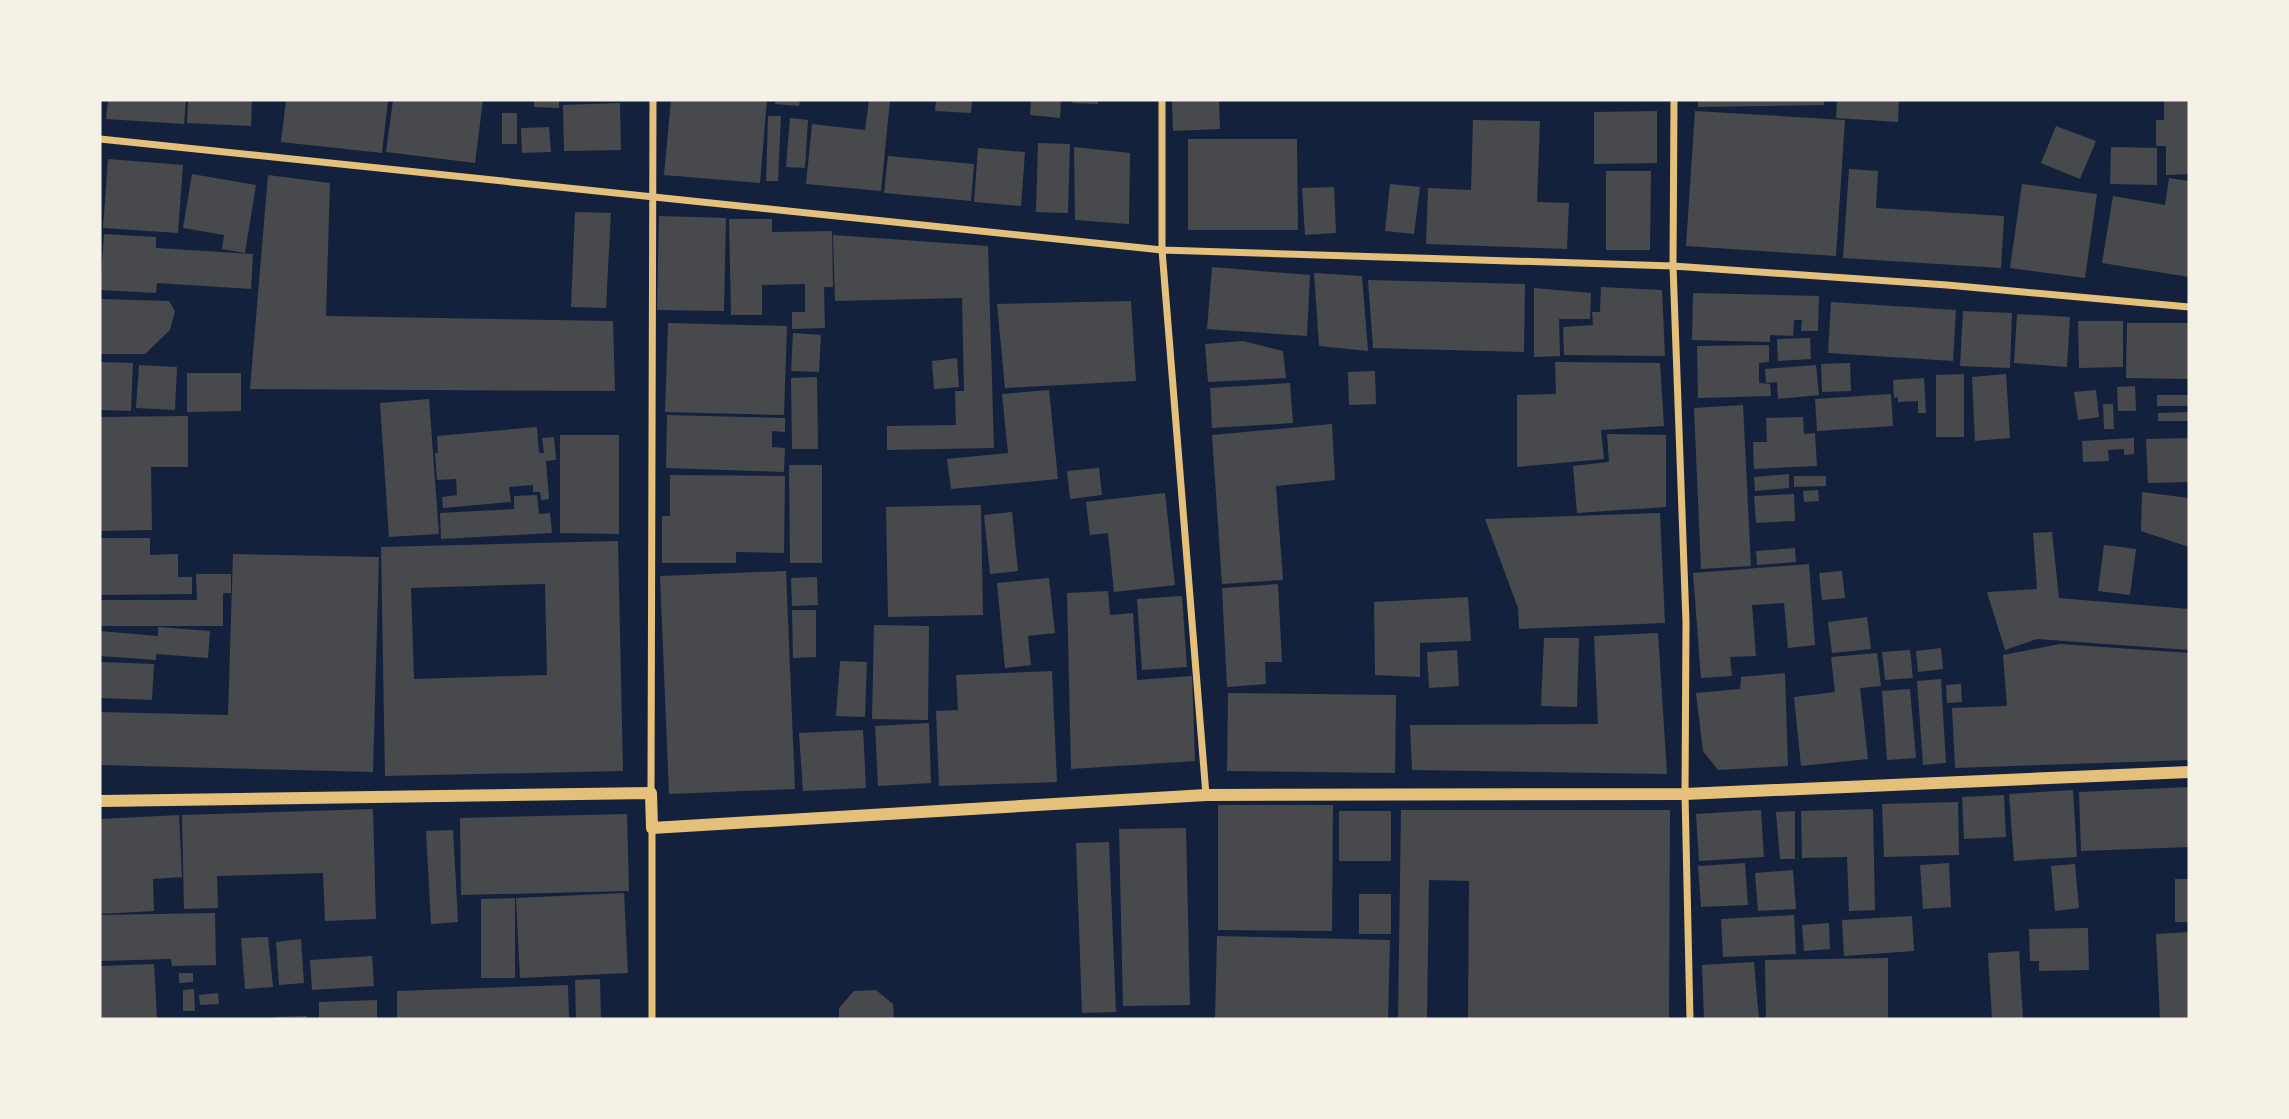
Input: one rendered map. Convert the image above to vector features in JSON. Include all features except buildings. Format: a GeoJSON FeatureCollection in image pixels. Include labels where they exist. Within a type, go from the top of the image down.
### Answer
{"type":"FeatureCollection","features":[{"type":"Feature","properties":{"kind":"street"},"geometry":{"type":"LineString","coordinates":[[652,1019],[653,100]]}},
{"type":"Feature","properties":{"kind":"street"},"geometry":{"type":"LineString","coordinates":[[1162,100],[1162,250],[1206,795]]}},
{"type":"Feature","properties":{"kind":"street"},"geometry":{"type":"LineString","coordinates":[[1674,100],[1674,266],[1686,622],[1685,794],[1690,1019]]}},
{"type":"Feature","properties":{"kind":"street"},"geometry":{"type":"LineString","coordinates":[[100,139],[1162,250],[1674,266],[1947,285],[2189,307]]}},
{"type":"Feature","properties":{"kind":"street"},"geometry":{"type":"LineString","coordinates":[[652,828],[1206,795],[1685,794],[2189,772]]}},
{"type":"Feature","properties":{"kind":"street"},"geometry":{"type":"LineString","coordinates":[[100,801],[651,793]]}}]}
